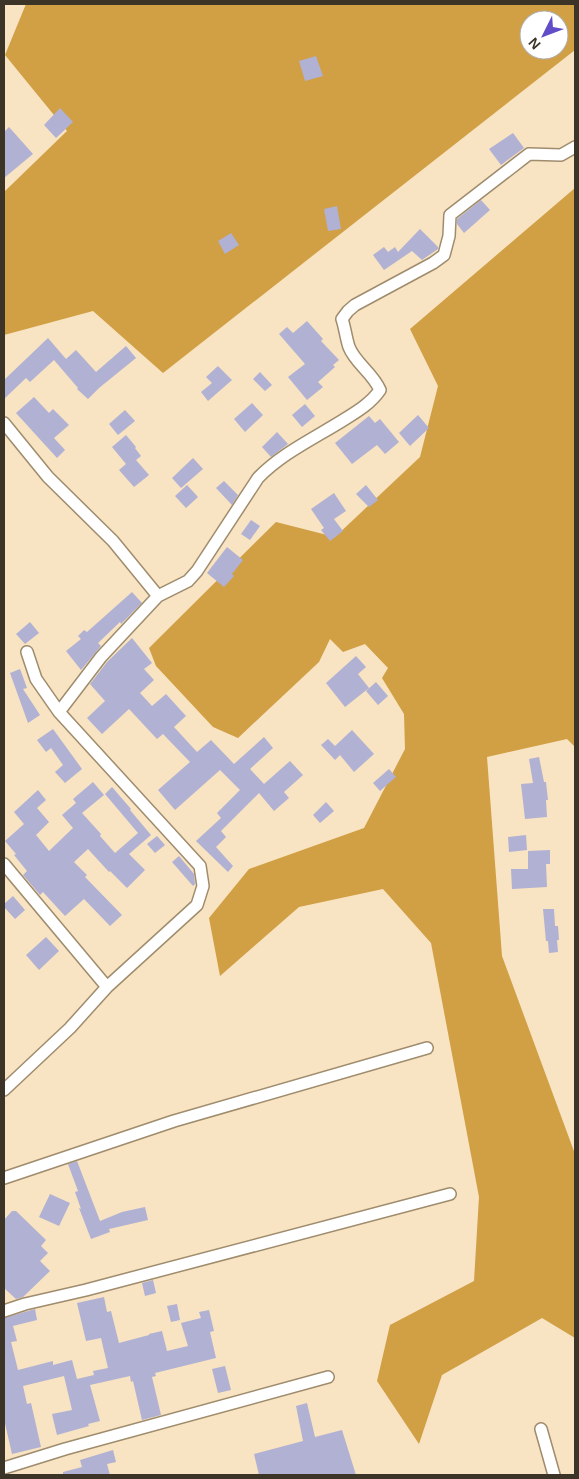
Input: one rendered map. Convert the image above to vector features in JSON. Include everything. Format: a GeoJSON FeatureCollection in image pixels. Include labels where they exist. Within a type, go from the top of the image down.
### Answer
{"type":"FeatureCollection","features":[{"type":"Feature","properties":{"kind":"street"},"geometry":{"type":"LineString","coordinates":[[59,712],[101,657],[158,596],[188,581],[197,572],[258,478],[284,456],[349,417],[374,398],[380,390],[377,382],[349,348],[342,319],[348,311],[355,305],[433,263],[444,255],[449,236],[450,215],[522,159],[529,154],[561,155],[575,147]]}},
{"type":"Feature","properties":{"kind":"street"},"geometry":{"type":"LineString","coordinates":[[4,423],[48,478],[113,541],[158,596]]}},
{"type":"Feature","properties":{"kind":"street"},"geometry":{"type":"LineString","coordinates":[[4,1090],[70,1028],[107,987],[197,905],[203,886],[200,866],[59,712],[36,679],[27,652]]}},
{"type":"Feature","properties":{"kind":"street"},"geometry":{"type":"LineString","coordinates":[[4,864],[107,987]]}},
{"type":"Feature","properties":{"kind":"street"},"geometry":{"type":"LineString","coordinates":[[4,1178],[174,1121],[427,1048]]}},
{"type":"Feature","properties":{"kind":"street"},"geometry":{"type":"LineString","coordinates":[[4,1311],[450,1194]]}},
{"type":"Feature","properties":{"kind":"street"},"geometry":{"type":"LineString","coordinates":[[4,1468],[328,1377]]}},
{"type":"Feature","properties":{"kind":"street"},"geometry":{"type":"LineString","coordinates":[[541,1429],[554,1475]]}},
{"type":"Feature","properties":{"kind":"shaded area"},"geometry":{"type":"Polygon","coordinates":[[[26,4],[575,4],[575,50],[569,55],[569,10],[519,10],[519,60],[562,60],[163,373],[93,311],[4,335],[4,192],[67,131],[5,55],[26,4]]]}},
{"type":"Feature","properties":{"kind":"shaded area"},"geometry":{"type":"Polygon","coordinates":[[[575,188],[575,747],[567,739],[487,757],[502,956],[575,1154],[575,1338],[542,1318],[442,1375],[419,1444],[377,1381],[390,1325],[474,1281],[479,1197],[431,943],[383,889],[299,907],[220,976],[209,918],[249,869],[364,828],[405,749],[404,714],[382,678],[388,668],[365,644],[343,652],[330,639],[319,662],[238,738],[213,727],[156,666],[149,648],[276,522],[335,537],[420,457],[438,386],[410,329],[575,188]]]}},
{"type":"Feature","properties":{"kind":"building"},"geometry":{"type":"Polygon","coordinates":[[[316,56],[323,76],[305,81],[299,61],[316,56]]]}},
{"type":"Feature","properties":{"kind":"building"},"geometry":{"type":"Polygon","coordinates":[[[60,108],[73,122],[56,138],[44,125],[60,108]]]}},
{"type":"Feature","properties":{"kind":"building"},"geometry":{"type":"Polygon","coordinates":[[[9,127],[33,154],[4,178],[4,132],[9,127]]]}},
{"type":"Feature","properties":{"kind":"building"},"geometry":{"type":"Polygon","coordinates":[[[513,133],[524,148],[501,165],[489,149],[513,133]]]}},
{"type":"Feature","properties":{"kind":"building"},"geometry":{"type":"Polygon","coordinates":[[[481,200],[490,210],[464,233],[457,224],[457,219],[481,200]]]}},
{"type":"Feature","properties":{"kind":"building"},"geometry":{"type":"Polygon","coordinates":[[[337,206],[341,229],[328,231],[324,209],[337,206]]]}},
{"type":"Feature","properties":{"kind":"building"},"geometry":{"type":"Polygon","coordinates":[[[420,229],[438,249],[422,260],[412,251],[384,270],[373,255],[384,247],[388,252],[395,247],[398,252],[420,229]]]}},
{"type":"Feature","properties":{"kind":"building"},"geometry":{"type":"Polygon","coordinates":[[[231,233],[239,245],[225,254],[218,241],[231,233]]]}},
{"type":"Feature","properties":{"kind":"building"},"geometry":{"type":"Polygon","coordinates":[[[307,321],[323,339],[321,341],[339,360],[333,365],[335,367],[318,382],[323,387],[307,400],[288,377],[305,364],[279,334],[287,327],[293,333],[307,321]]]}},
{"type":"Feature","properties":{"kind":"building"},"geometry":{"type":"Polygon","coordinates":[[[48,338],[66,359],[76,350],[96,372],[126,346],[136,358],[88,399],[77,389],[54,360],[30,382],[26,378],[4,399],[4,380],[48,338]]]}},
{"type":"Feature","properties":{"kind":"building"},"geometry":{"type":"Polygon","coordinates":[[[218,366],[232,380],[208,401],[201,392],[212,383],[206,377],[218,366]]]}},
{"type":"Feature","properties":{"kind":"building"},"geometry":{"type":"Polygon","coordinates":[[[260,372],[272,385],[265,391],[253,379],[260,372]]]}},
{"type":"Feature","properties":{"kind":"building"},"geometry":{"type":"Polygon","coordinates":[[[34,397],[49,413],[53,409],[69,425],[54,438],[65,450],[57,458],[16,413],[34,397]]]}},
{"type":"Feature","properties":{"kind":"building"},"geometry":{"type":"Polygon","coordinates":[[[252,403],[263,415],[245,432],[234,419],[252,403]]]}},
{"type":"Feature","properties":{"kind":"building"},"geometry":{"type":"Polygon","coordinates":[[[305,404],[315,416],[302,427],[292,415],[305,404]]]}},
{"type":"Feature","properties":{"kind":"building"},"geometry":{"type":"Polygon","coordinates":[[[125,410],[135,421],[118,435],[109,424],[125,410]]]}},
{"type":"Feature","properties":{"kind":"building"},"geometry":{"type":"Polygon","coordinates":[[[418,415],[429,428],[410,446],[399,433],[418,415]]]}},
{"type":"Feature","properties":{"kind":"building"},"geometry":{"type":"Polygon","coordinates":[[[369,416],[375,423],[380,419],[399,442],[385,454],[377,445],[352,464],[335,443],[369,416]]]}},
{"type":"Feature","properties":{"kind":"building"},"geometry":{"type":"Polygon","coordinates":[[[277,432],[288,444],[271,457],[262,447],[277,432]]]}},
{"type":"Feature","properties":{"kind":"building"},"geometry":{"type":"Polygon","coordinates":[[[126,435],[141,456],[136,460],[149,475],[134,487],[119,470],[126,464],[112,447],[126,435]]]}},
{"type":"Feature","properties":{"kind":"building"},"geometry":{"type":"Polygon","coordinates":[[[193,458],[203,469],[181,488],[172,478],[193,458]]]}},
{"type":"Feature","properties":{"kind":"building"},"geometry":{"type":"Polygon","coordinates":[[[224,481],[238,495],[232,505],[216,488],[224,481]]]}},
{"type":"Feature","properties":{"kind":"building"},"geometry":{"type":"Polygon","coordinates":[[[187,485],[198,497],[186,508],[175,496],[187,485]]]}},
{"type":"Feature","properties":{"kind":"building"},"geometry":{"type":"Polygon","coordinates":[[[366,485],[378,500],[369,507],[356,494],[366,485]]]}},
{"type":"Feature","properties":{"kind":"building"},"geometry":{"type":"Polygon","coordinates":[[[334,493],[346,511],[334,519],[343,531],[330,541],[321,530],[324,528],[311,509],[334,493]]]}},
{"type":"Feature","properties":{"kind":"building"},"geometry":{"type":"Polygon","coordinates":[[[251,520],[260,526],[250,540],[241,534],[251,520]]]}},
{"type":"Feature","properties":{"kind":"building"},"geometry":{"type":"Polygon","coordinates":[[[227,547],[243,560],[232,574],[234,576],[224,587],[207,573],[227,547]]]}},
{"type":"Feature","properties":{"kind":"building"},"geometry":{"type":"Polygon","coordinates":[[[132,592],[142,603],[98,643],[101,646],[81,670],[66,651],[81,639],[78,636],[84,630],[87,632],[132,592]]]}},
{"type":"Feature","properties":{"kind":"building"},"geometry":{"type":"Polygon","coordinates":[[[30,622],[39,633],[25,644],[16,634],[30,622]]]}},
{"type":"Feature","properties":{"kind":"building"},"geometry":{"type":"Polygon","coordinates":[[[132,638],[152,663],[144,669],[154,680],[140,693],[152,706],[166,694],[186,716],[174,727],[197,752],[211,740],[234,764],[264,737],[273,748],[250,769],[264,784],[290,761],[303,775],[284,792],[289,798],[274,811],[259,793],[221,831],[226,837],[216,847],[233,866],[228,872],[196,841],[221,818],[217,813],[240,790],[220,770],[175,810],[158,790],[190,762],[163,734],[157,739],[129,709],[102,734],[87,718],[105,701],[90,684],[107,662],[132,638]]]}},
{"type":"Feature","properties":{"kind":"building"},"geometry":{"type":"Polygon","coordinates":[[[356,656],[366,667],[358,674],[369,688],[345,707],[326,683],[356,656]]]}},
{"type":"Feature","properties":{"kind":"building"},"geometry":{"type":"Polygon","coordinates":[[[20,669],[27,688],[23,689],[40,715],[28,723],[10,673],[20,669]]]}},
{"type":"Feature","properties":{"kind":"building"},"geometry":{"type":"Polygon","coordinates":[[[376,682],[388,696],[378,705],[366,691],[376,682]]]}},
{"type":"Feature","properties":{"kind":"building"},"geometry":{"type":"Polygon","coordinates":[[[53,729],[82,769],[65,783],[55,772],[63,765],[51,748],[46,752],[37,740],[53,729]]]}},
{"type":"Feature","properties":{"kind":"building"},"geometry":{"type":"Polygon","coordinates":[[[352,730],[374,754],[354,772],[340,755],[335,760],[321,745],[328,739],[335,746],[352,730]]]}},
{"type":"Feature","properties":{"kind":"building"},"geometry":{"type":"Polygon","coordinates":[[[539,757],[544,782],[546,782],[547,817],[525,819],[521,784],[533,783],[529,759],[539,757]]]}},
{"type":"Feature","properties":{"kind":"building"},"geometry":{"type":"Polygon","coordinates":[[[389,769],[396,777],[380,791],[373,783],[389,769]]]}},
{"type":"Feature","properties":{"kind":"building"},"geometry":{"type":"Polygon","coordinates":[[[93,782],[104,795],[82,813],[115,853],[138,833],[105,794],[112,787],[151,835],[129,854],[145,870],[127,888],[88,849],[74,862],[87,875],[85,877],[122,915],[110,926],[84,899],[65,916],[43,892],[40,895],[23,875],[27,871],[5,841],[24,824],[14,812],[38,790],[46,800],[37,808],[49,822],[36,835],[49,851],[73,828],[62,815],[76,803],[73,799],[93,782]]]}},
{"type":"Feature","properties":{"kind":"building"},"geometry":{"type":"Polygon","coordinates":[[[326,802],[334,811],[320,823],[313,815],[326,802]]]}},
{"type":"Feature","properties":{"kind":"building"},"geometry":{"type":"Polygon","coordinates":[[[526,835],[527,850],[509,852],[508,837],[526,835]]]}},
{"type":"Feature","properties":{"kind":"building"},"geometry":{"type":"Polygon","coordinates":[[[157,836],[165,845],[155,853],[147,844],[157,836]]]}},
{"type":"Feature","properties":{"kind":"building"},"geometry":{"type":"Polygon","coordinates":[[[550,850],[550,864],[546,864],[547,887],[512,889],[511,869],[528,869],[528,851],[550,850]]]}},
{"type":"Feature","properties":{"kind":"building"},"geometry":{"type":"Polygon","coordinates":[[[179,856],[194,874],[195,884],[193,886],[172,862],[179,856]]]}},
{"type":"Feature","properties":{"kind":"building"},"geometry":{"type":"Polygon","coordinates":[[[13,896],[25,910],[15,919],[4,907],[4,904],[13,896]]]}},
{"type":"Feature","properties":{"kind":"building"},"geometry":{"type":"Polygon","coordinates":[[[543,909],[554,909],[555,926],[558,926],[558,952],[549,953],[543,909]]]}},
{"type":"Feature","properties":{"kind":"building"},"geometry":{"type":"Polygon","coordinates":[[[46,937],[59,951],[39,970],[26,955],[46,937]]]}},
{"type":"Feature","properties":{"kind":"building"},"geometry":{"type":"Polygon","coordinates":[[[77,1161],[100,1221],[122,1212],[145,1207],[148,1220],[109,1229],[110,1232],[91,1239],[79,1208],[81,1209],[75,1192],[78,1191],[68,1164],[77,1161]]]}},
{"type":"Feature","properties":{"kind":"building"},"geometry":{"type":"Polygon","coordinates":[[[50,1194],[70,1203],[59,1226],[39,1217],[50,1194]]]}},
{"type":"Feature","properties":{"kind":"building"},"geometry":{"type":"Polygon","coordinates":[[[12,1211],[16,1211],[46,1240],[41,1246],[48,1253],[40,1261],[50,1271],[23,1297],[16,1299],[4,1288],[4,1220],[12,1211]]]}},
{"type":"Feature","properties":{"kind":"building"},"geometry":{"type":"Polygon","coordinates":[[[153,1280],[156,1293],[145,1296],[142,1283],[153,1280]]]}},
{"type":"Feature","properties":{"kind":"building"},"geometry":{"type":"Polygon","coordinates":[[[104,1297],[107,1312],[111,1311],[119,1343],[162,1331],[167,1351],[188,1346],[181,1323],[201,1318],[199,1312],[209,1310],[214,1331],[210,1332],[216,1358],[155,1373],[156,1376],[152,1377],[161,1415],[142,1420],[133,1381],[131,1382],[130,1376],[90,1385],[100,1421],[57,1435],[52,1414],[72,1410],[64,1376],[23,1386],[27,1404],[31,1403],[41,1447],[12,1454],[4,1419],[4,1318],[35,1309],[37,1320],[13,1326],[17,1341],[11,1342],[18,1370],[53,1361],[53,1365],[72,1360],[77,1379],[94,1375],[93,1371],[108,1368],[101,1338],[86,1341],[77,1303],[104,1297]]]}},
{"type":"Feature","properties":{"kind":"building"},"geometry":{"type":"Polygon","coordinates":[[[177,1304],[180,1320],[171,1322],[167,1306],[177,1304]]]}},
{"type":"Feature","properties":{"kind":"building"},"geometry":{"type":"Polygon","coordinates":[[[225,1366],[231,1390],[218,1393],[212,1369],[225,1366]]]}},
{"type":"Feature","properties":{"kind":"building"},"geometry":{"type":"Polygon","coordinates":[[[307,1403],[315,1437],[342,1430],[356,1475],[259,1475],[254,1454],[303,1441],[296,1406],[307,1403]]]}},
{"type":"Feature","properties":{"kind":"building"},"geometry":{"type":"Polygon","coordinates":[[[113,1450],[116,1462],[107,1464],[110,1475],[63,1475],[63,1472],[82,1467],[80,1460],[113,1450]]]}}]}
